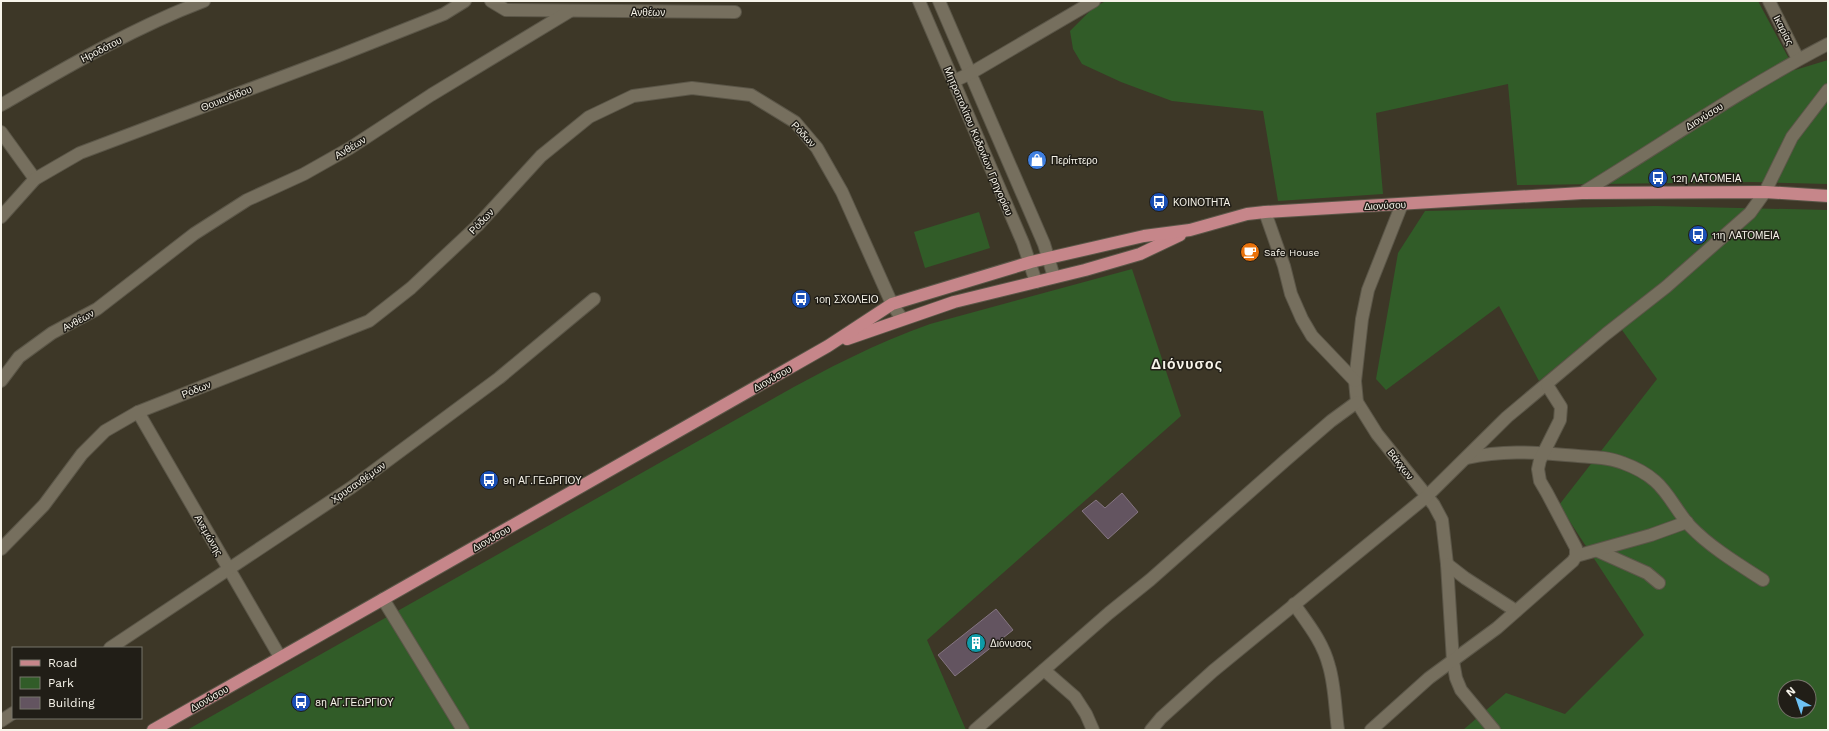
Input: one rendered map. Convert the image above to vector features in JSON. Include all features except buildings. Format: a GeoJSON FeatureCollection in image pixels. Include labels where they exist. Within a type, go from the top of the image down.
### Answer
{"type":"FeatureCollection","features":[{"type":"Feature","properties":{"kind":"main road","name":"Διονύσου"},"geometry":{"type":"LineString","coordinates":[[153,730],[828,346],[892,304],[1031,262],[1144,236],[1190,230],[1247,214],[1582,193],[1765,192],[1828,196]]}},
{"type":"Feature","properties":{"kind":"main road","name":"Διονύσου"},"geometry":{"type":"LineString","coordinates":[[828,346],[954,302],[1140,254],[1190,230]]}},
{"type":"Feature","properties":{"kind":"street","name":"Ηροδότου"},"geometry":{"type":"LineString","coordinates":[[1,105],[83,58],[172,14],[204,1]]}},
{"type":"Feature","properties":{"kind":"street","name":"Θουκυδίδου"},"geometry":{"type":"LineString","coordinates":[[1,217],[35,178],[80,153],[338,56],[444,14],[465,1]]}},
{"type":"Feature","properties":{"kind":"street"},"geometry":{"type":"LineString","coordinates":[[491,1],[506,10],[570,12]]}},
{"type":"Feature","properties":{"kind":"street","name":"Μητροπολίτου Κυδονίων Γρηγορίου"},"geometry":{"type":"LineString","coordinates":[[919,1],[1031,262],[1036,282]]}},
{"type":"Feature","properties":{"kind":"street","name":"Μητροπολίτου Κυδονίων Γρηγορίου"},"geometry":{"type":"LineString","coordinates":[[939,1],[1049,258],[1054,277]]}},
{"type":"Feature","properties":{"kind":"street"},"geometry":{"type":"LineString","coordinates":[[954,81],[1094,1]]}},
{"type":"Feature","properties":{"kind":"street","name":"Ικαρίας"},"geometry":{"type":"LineString","coordinates":[[1769,1],[1798,59]]}},
{"type":"Feature","properties":{"kind":"street","name":"Ανθέων"},"geometry":{"type":"LineString","coordinates":[[1,381],[19,357],[52,333],[97,309],[194,234],[247,200],[304,174],[350,148],[431,95],[570,12],[735,12]]}},
{"type":"Feature","properties":{"kind":"street","name":"Διονύσου"},"geometry":{"type":"LineString","coordinates":[[1582,193],[1709,112],[1798,59],[1828,44]]}},
{"type":"Feature","properties":{"kind":"street","name":"Ρόδων"},"geometry":{"type":"LineString","coordinates":[[1,550],[44,505],[82,454],[105,431],[138,412],[369,322],[411,288],[477,226],[541,156],[589,117],[633,96],[692,88],[751,95],[794,122],[817,148],[842,192],[892,304],[902,319]]}},
{"type":"Feature","properties":{"kind":"street"},"geometry":{"type":"LineString","coordinates":[[1151,730],[1161,718],[1212,671],[1426,497],[1507,417],[1606,334],[1666,287],[1710,250],[1750,213],[1765,192],[1785,148],[1803,121],[1828,90]]}},
{"type":"Feature","properties":{"kind":"street"},"geometry":{"type":"LineString","coordinates":[[1,132],[35,178]]}},
{"type":"Feature","properties":{"kind":"street","name":"Βάκχων"},"geometry":{"type":"LineString","coordinates":[[1402,204],[1368,290],[1362,319],[1355,381],[1357,402],[1377,434],[1426,497],[1434,505],[1442,520],[1447,564],[1453,661],[1456,678],[1461,690],[1494,730]]}},
{"type":"Feature","properties":{"kind":"street"},"geometry":{"type":"LineString","coordinates":[[1265,212],[1284,266],[1291,294],[1302,319],[1312,336],[1355,381]]}},
{"type":"Feature","properties":{"kind":"street","name":"Χρυσανθέμων"},"geometry":{"type":"LineString","coordinates":[[111,647],[352,487],[499,378],[594,299]]}},
{"type":"Feature","properties":{"kind":"street"},"geometry":{"type":"LineString","coordinates":[[1371,730],[1429,678],[1497,628],[1562,569],[1573,562],[1576,556],[1576,548],[1540,480],[1538,469],[1540,460],[1558,426],[1561,407],[1547,384]]}},
{"type":"Feature","properties":{"kind":"street"},"geometry":{"type":"LineString","coordinates":[[975,730],[1109,613],[1150,580],[1331,421],[1357,402]]}},
{"type":"Feature","properties":{"kind":"street","name":"Ανεμώνης"},"geometry":{"type":"LineString","coordinates":[[138,412],[280,657]]}},
{"type":"Feature","properties":{"kind":"street"},"geometry":{"type":"LineString","coordinates":[[1467,458],[1507,451],[1606,458],[1623,462],[1655,481],[1667,494],[1687,522],[1713,545],[1763,580]]}},
{"type":"Feature","properties":{"kind":"street"},"geometry":{"type":"LineString","coordinates":[[1576,556],[1687,522]]}},
{"type":"Feature","properties":{"kind":"street"},"geometry":{"type":"LineString","coordinates":[[1598,550],[1647,573],[1659,583]]}},
{"type":"Feature","properties":{"kind":"street"},"geometry":{"type":"LineString","coordinates":[[1447,564],[1465,578],[1516,611]]}},
{"type":"Feature","properties":{"kind":"street"},"geometry":{"type":"LineString","coordinates":[[383,599],[463,730]]}},
{"type":"Feature","properties":{"kind":"street"},"geometry":{"type":"LineString","coordinates":[[1294,604],[1317,637],[1326,654],[1330,667],[1338,730]]}},
{"type":"Feature","properties":{"kind":"street"},"geometry":{"type":"LineString","coordinates":[[1044,670],[1075,697],[1094,730]]}},
{"type":"Feature","properties":{"kind":"street"},"geometry":{"type":"LineString","coordinates":[[1,721],[12,714]]}},
{"type":"Feature","properties":{"kind":"green space"},"geometry":{"type":"Polygon","coordinates":[[[1106,1],[1758,1],[1795,70],[1828,60],[1828,184],[1752,182],[1517,185],[1508,84],[1376,113],[1383,194],[1278,201],[1263,111],[1172,101],[1121,82],[1082,64],[1073,49],[1070,31],[1094,7],[1106,1]]]}},
{"type":"Feature","properties":{"kind":"green space"},"geometry":{"type":"Polygon","coordinates":[[[1656,206],[1828,210],[1828,730],[1463,730],[1506,693],[1565,714],[1644,635],[1559,505],[1657,379],[1622,330],[1613,320],[1539,381],[1499,306],[1386,390],[1376,379],[1398,253],[1425,211],[1656,206]]]}},
{"type":"Feature","properties":{"kind":"green space"},"geometry":{"type":"Polygon","coordinates":[[[979,212],[990,248],[925,268],[914,232],[979,212]]]}},
{"type":"Feature","properties":{"kind":"green space"},"geometry":{"type":"Polygon","coordinates":[[[1132,269],[1181,416],[927,640],[966,730],[187,730],[776,397],[852,357],[890,339],[930,324],[1132,269]]]}},
{"type":"Feature","properties":{"kind":"place","name":"Περίπτερο"},"geometry":{"type":"Point","coordinates":[1037,160]}},
{"type":"Feature","properties":{"kind":"place","name":"12η ΛΑΤΟΜΕΙΑ"},"geometry":{"type":"Point","coordinates":[1658,178]}},
{"type":"Feature","properties":{"kind":"place","name":"ΚΟΙΝΟΤΗΤΑ"},"geometry":{"type":"Point","coordinates":[1159,202]}},
{"type":"Feature","properties":{"kind":"place","name":"11η ΛΑΤΟΜΕΙΑ"},"geometry":{"type":"Point","coordinates":[1698,235]}},
{"type":"Feature","properties":{"kind":"place","name":"Safe House"},"geometry":{"type":"Point","coordinates":[1250,252]}},
{"type":"Feature","properties":{"kind":"place","name":"10η ΣΧΟΛΕΙΟ"},"geometry":{"type":"Point","coordinates":[801,299]}},
{"type":"Feature","properties":{"kind":"place","name":"9η ΑΓ.ΓΕΩΡΓΙΟΥ"},"geometry":{"type":"Point","coordinates":[489,480]}},
{"type":"Feature","properties":{"kind":"place","name":"Διόνυσος"},"geometry":{"type":"Point","coordinates":[976,643]}},
{"type":"Feature","properties":{"kind":"place","name":"8η ΑΓ.ΓΕΩΡΓΙΟΥ"},"geometry":{"type":"Point","coordinates":[301,702]}},
{"type":"Feature","properties":{"kind":"district","name":"Διόνυσος"},"geometry":{"type":"Point","coordinates":[1187,364]}}]}
